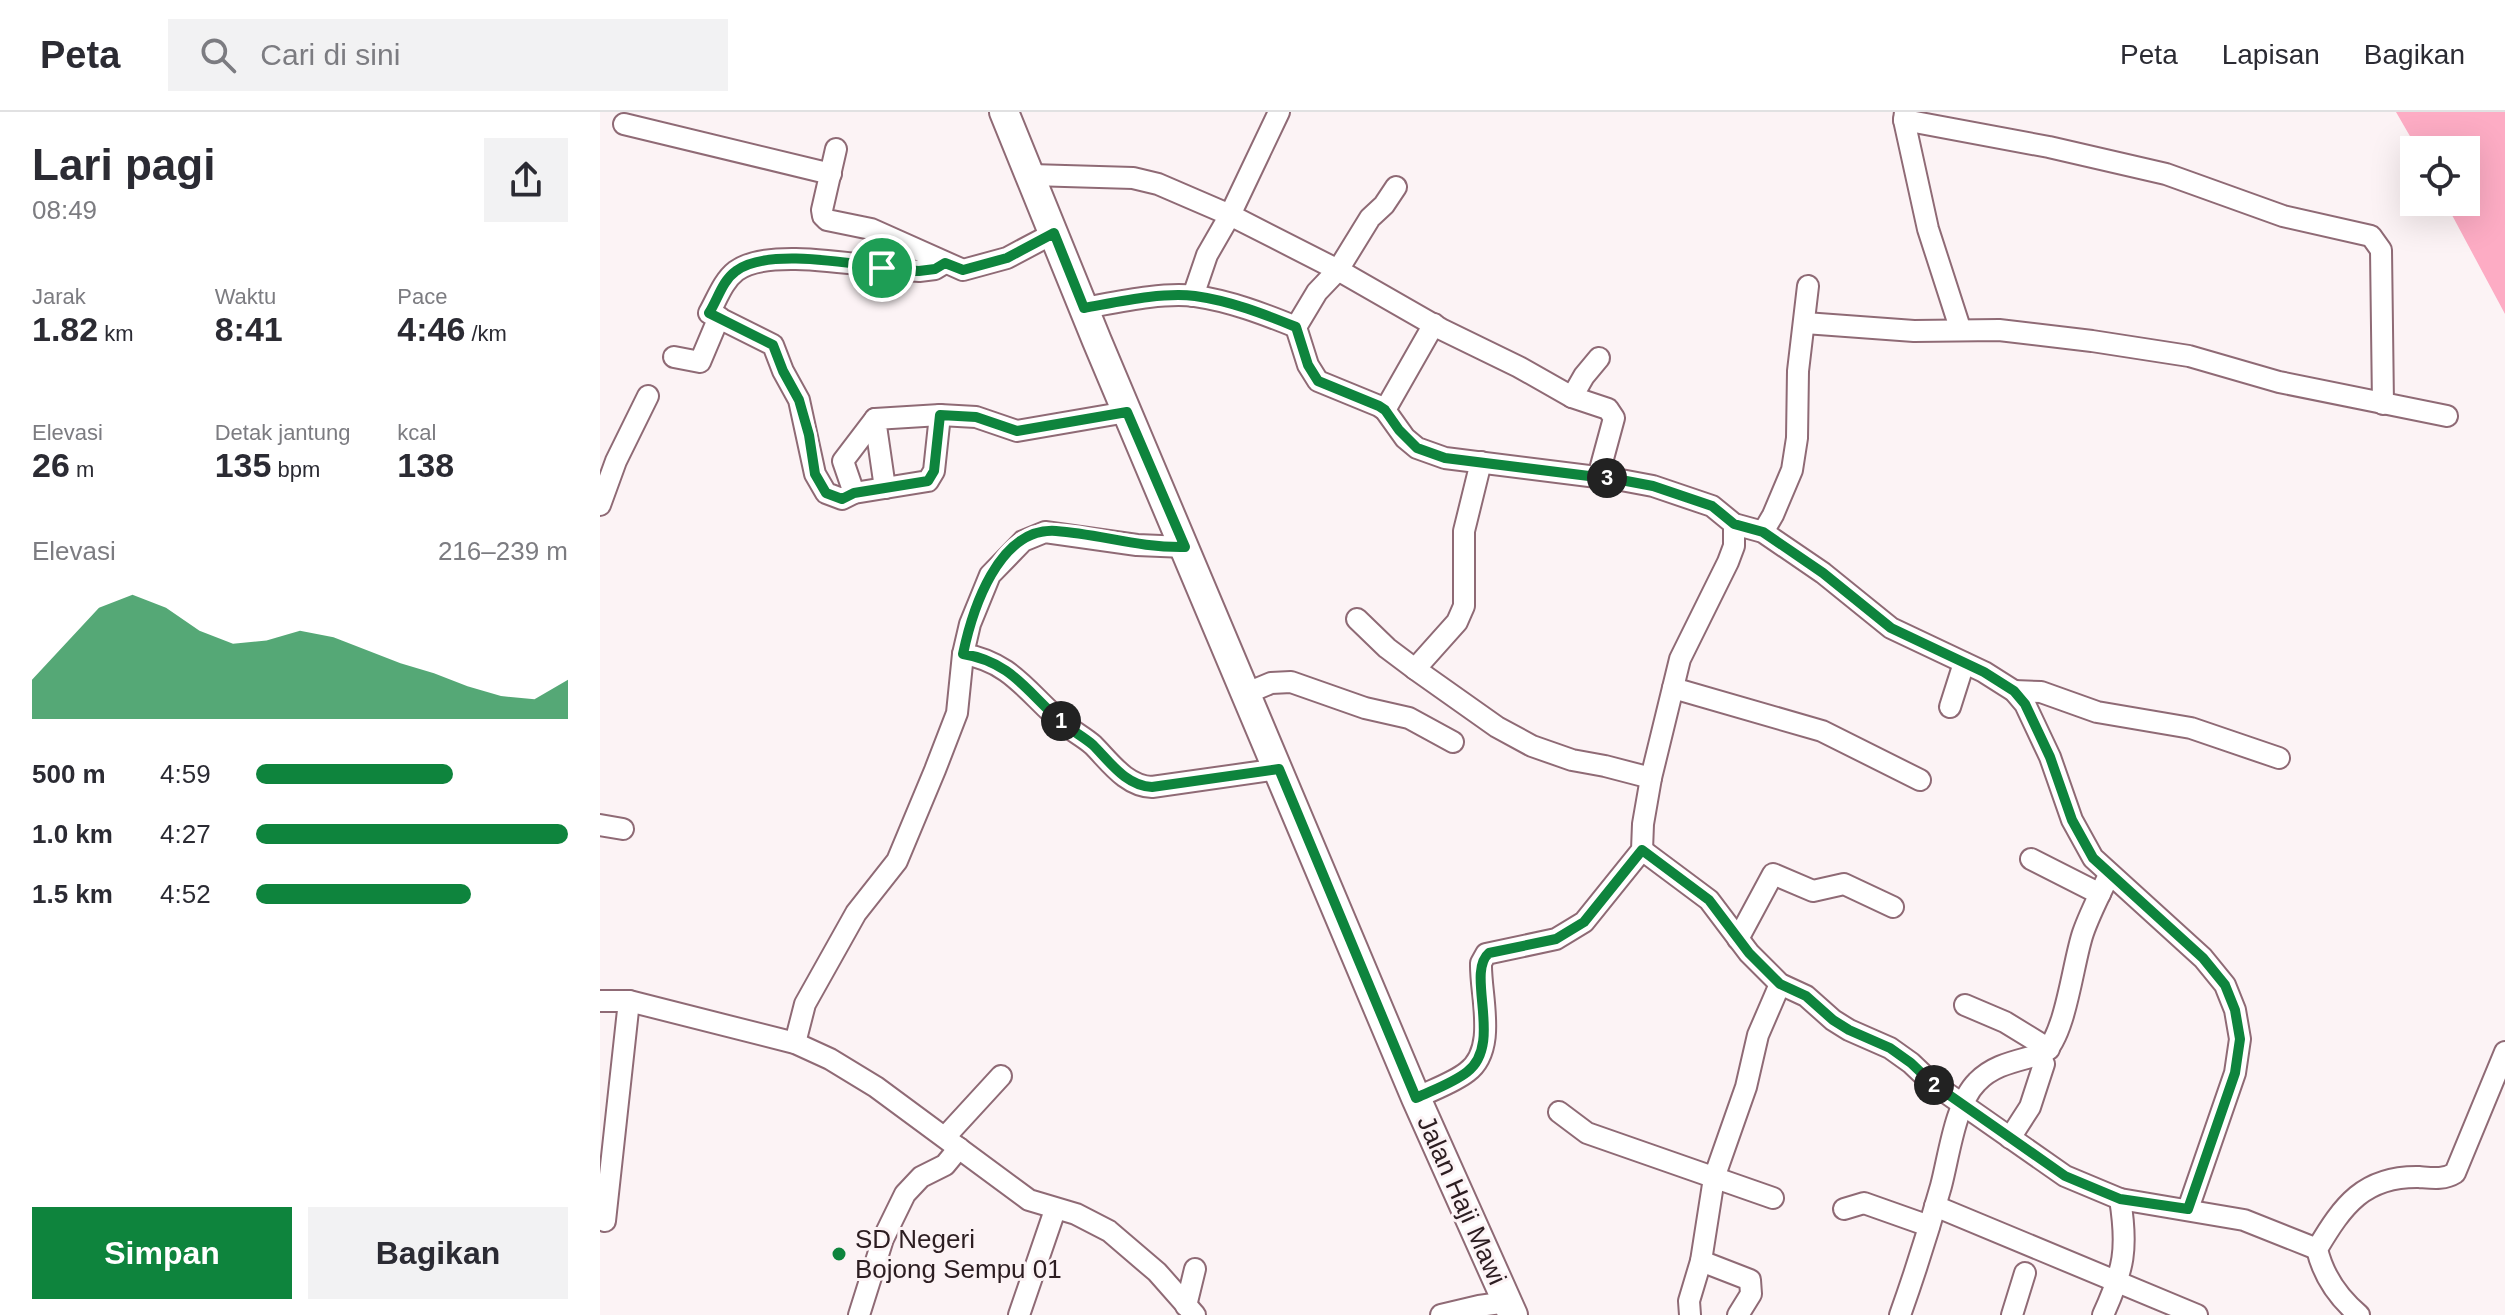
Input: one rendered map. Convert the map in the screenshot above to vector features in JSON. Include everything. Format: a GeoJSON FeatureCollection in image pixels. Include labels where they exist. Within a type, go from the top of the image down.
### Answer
{"type":"FeatureCollection","features":[{"type":"Feature","properties":{"kind":"street","name":"Jalan Haji Mawi"},"geometry":{"type":"LineString","coordinates":[[1004,112],[1416,1098],[1511,1309]]}},
{"type":"Feature","properties":{"kind":"street"},"geometry":{"type":"LineString","coordinates":[[1193,296],[1207,255],[1230,215],[1279,112]]}},
{"type":"Feature","properties":{"kind":"street"},"geometry":{"type":"LineString","coordinates":[[1960,328],[1928,229],[1904,116],[2166,174],[2283,216],[2371,236],[2381,250],[2383,404]]}},
{"type":"Feature","properties":{"kind":"street"},"geometry":{"type":"LineString","coordinates":[[624,124],[831,174]]}},
{"type":"Feature","properties":{"kind":"street"},"geometry":{"type":"LineString","coordinates":[[836,149],[822,210],[827,220],[871,229],[963,270],[1007,258],[1054,233]]}},
{"type":"Feature","properties":{"kind":"street"},"geometry":{"type":"LineString","coordinates":[[1031,175],[1146,180],[1230,215],[1572,397],[1608,409],[1614,415],[1598,477]]}},
{"type":"Feature","properties":{"kind":"street"},"geometry":{"type":"LineString","coordinates":[[1396,187],[1370,218],[1338,270],[1317,292],[1296,327],[1308,365],[1318,381],[1385,410],[1417,448],[1445,458],[1653,486],[1712,506],[1734,524],[1763,532],[1823,573],[1891,628],[2014,691],[2025,704],[2050,757],[2072,820],[2093,858],[2203,958],[2225,985],[2239,1024],[2235,1073],[2188,1209]]}},
{"type":"Feature","properties":{"kind":"street"},"geometry":{"type":"LineString","coordinates":[[940,415],[931,476],[923,484],[835,498],[826,493],[819,482],[799,400],[773,345],[709,313],[728,278],[750,263],[763,260],[800,259],[919,271],[935,269],[945,263]]}},
{"type":"Feature","properties":{"kind":"street"},"geometry":{"type":"LineString","coordinates":[[1763,532],[1792,470],[1797,438],[1798,371],[1808,286]]}},
{"type":"Feature","properties":{"kind":"street"},"geometry":{"type":"LineString","coordinates":[[1084,308],[1133,300],[1193,296],[1259,312],[1296,327]]}},
{"type":"Feature","properties":{"kind":"street"},"geometry":{"type":"LineString","coordinates":[[674,357],[700,362],[719,317]]}},
{"type":"Feature","properties":{"kind":"street"},"geometry":{"type":"LineString","coordinates":[[1805,323],[1914,331],[1960,328],[2046,335],[2189,356],[2279,382],[2447,416]]}},
{"type":"Feature","properties":{"kind":"street"},"geometry":{"type":"LineString","coordinates":[[1385,410],[1434,324]]}},
{"type":"Feature","properties":{"kind":"street"},"geometry":{"type":"LineString","coordinates":[[1572,397],[1599,358]]}},
{"type":"Feature","properties":{"kind":"street"},"geometry":{"type":"LineString","coordinates":[[600,505],[608,458],[648,396]]}},
{"type":"Feature","properties":{"kind":"street"},"geometry":{"type":"LineString","coordinates":[[854,493],[843,461],[875,419],[940,415],[976,417],[1017,431],[1127,412]]}},
{"type":"Feature","properties":{"kind":"street"},"geometry":{"type":"LineString","coordinates":[[875,419],[885,488]]}},
{"type":"Feature","properties":{"kind":"street"},"geometry":{"type":"LineString","coordinates":[[1415,669],[1457,622],[1464,606],[1464,531],[1481,462]]}},
{"type":"Feature","properties":{"kind":"street"},"geometry":{"type":"LineString","coordinates":[[1416,1098],[1467,1072],[1480,1054],[1484,1027],[1483,957],[1489,953],[1556,939],[1584,922],[1642,850],[1651,778],[1685,645],[1728,562],[1734,546],[1734,524]]}},
{"type":"Feature","properties":{"kind":"street"},"geometry":{"type":"LineString","coordinates":[[795,1043],[805,1004],[840,939],[856,913],[897,861],[957,713],[963,654],[970,624],[990,575],[1014,548],[1034,535],[1056,531],[1137,545],[1185,547]]}},
{"type":"Feature","properties":{"kind":"street"},"geometry":{"type":"LineString","coordinates":[[1357,619],[1415,669],[1497,727],[1532,746],[1572,760],[1651,778]]}},
{"type":"Feature","properties":{"kind":"street"},"geometry":{"type":"LineString","coordinates":[[963,654],[986,658],[1002,668],[1136,785],[1152,787],[1279,769]]}},
{"type":"Feature","properties":{"kind":"street"},"geometry":{"type":"LineString","coordinates":[[1950,707],[1964,663]]}},
{"type":"Feature","properties":{"kind":"street"},"geometry":{"type":"LineString","coordinates":[[1247,693],[1271,683],[1291,682],[1365,708],[1409,718],[1453,742]]}},
{"type":"Feature","properties":{"kind":"street"},"geometry":{"type":"LineString","coordinates":[[1673,688],[1822,731],[1920,780]]}},
{"type":"Feature","properties":{"kind":"street"},"geometry":{"type":"LineString","coordinates":[[2014,691],[2032,690],[2052,694],[2097,712],[2191,728],[2279,758]]}},
{"type":"Feature","properties":{"kind":"street"},"geometry":{"type":"LineString","coordinates":[[600,825],[623,829]]}},
{"type":"Feature","properties":{"kind":"street"},"geometry":{"type":"LineString","coordinates":[[1642,850],[1709,900],[1762,968],[1780,984],[1806,996],[1849,1030],[1890,1048],[1963,1106],[2065,1176],[2120,1199],[2244,1220],[2317,1249]]}},
{"type":"Feature","properties":{"kind":"street"},"geometry":{"type":"LineString","coordinates":[[2031,859],[2100,894]]}},
{"type":"Feature","properties":{"kind":"street"},"geometry":{"type":"LineString","coordinates":[[1738,939],[1773,874],[1813,891],[1844,884],[1893,907]]}},
{"type":"Feature","properties":{"kind":"street"},"geometry":{"type":"LineString","coordinates":[[2010,1138],[2030,1107],[2063,1014],[2083,933],[2109,875]]}},
{"type":"Feature","properties":{"kind":"street"},"geometry":{"type":"LineString","coordinates":[[1690,1315],[1689,1301],[1701,1261],[1714,1178],[1746,1087],[1758,1035],[1780,984]]}},
{"type":"Feature","properties":{"kind":"street"},"geometry":{"type":"LineString","coordinates":[[600,1001],[629,1001],[795,1043],[830,1059],[876,1087],[1029,1200],[1076,1214],[1109,1231],[1157,1272],[1191,1311]]}},
{"type":"Feature","properties":{"kind":"street"},"geometry":{"type":"LineString","coordinates":[[605,1221],[629,1001]]}},
{"type":"Feature","properties":{"kind":"street"},"geometry":{"type":"LineString","coordinates":[[1965,1005],[2005,1022],[2046,1056]]}},
{"type":"Feature","properties":{"kind":"street"},"geometry":{"type":"LineString","coordinates":[[2354,1313],[2329,1279],[2317,1249],[2344,1208],[2371,1186],[2391,1179],[2447,1178],[2455,1173],[2505,1052]]}},
{"type":"Feature","properties":{"kind":"street"},"geometry":{"type":"LineString","coordinates":[[1900,1315],[1963,1106],[1974,1084],[1990,1071],[2044,1053],[2046,1056]]}},
{"type":"Feature","properties":{"kind":"street"},"geometry":{"type":"LineString","coordinates":[[859,1315],[883,1239],[905,1194],[921,1177],[945,1165],[952,1142],[1001,1076]]}},
{"type":"Feature","properties":{"kind":"street"},"geometry":{"type":"LineString","coordinates":[[1559,1112],[1587,1133],[1773,1198]]}},
{"type":"Feature","properties":{"kind":"street"},"geometry":{"type":"LineString","coordinates":[[2103,1315],[2119,1281],[2125,1232],[2120,1199]]}},
{"type":"Feature","properties":{"kind":"street"},"geometry":{"type":"LineString","coordinates":[[1844,1209],[1864,1203],[1932,1216],[2119,1281],[2197,1315]]}},
{"type":"Feature","properties":{"kind":"street"},"geometry":{"type":"LineString","coordinates":[[1019,1315],[1055,1210]]}},
{"type":"Feature","properties":{"kind":"street"},"geometry":{"type":"LineString","coordinates":[[1701,1261],[1750,1280],[1751,1294],[1738,1315]]}},
{"type":"Feature","properties":{"kind":"street"},"geometry":{"type":"LineString","coordinates":[[1191,1311],[1195,1269]]}},
{"type":"Feature","properties":{"kind":"street"},"geometry":{"type":"LineString","coordinates":[[2012,1315],[2025,1273]]}},
{"type":"Feature","properties":{"kind":"street"},"geometry":{"type":"LineString","coordinates":[[1441,1315],[1464,1309],[1511,1309]]}},
{"type":"Feature","properties":{"kind":"shaded area"},"geometry":{"type":"Polygon","coordinates":[[[2396,112],[2505,112],[2505,314],[2452,216],[2480,216],[2480,136],[2410,136],[2396,112]]]}},
{"type":"Feature","properties":{"kind":"place","name":"SD Negeri Bojong Sempu 01"},"geometry":{"type":"Point","coordinates":[839,1254]}},
{"type":"Feature","properties":{"kind":"route"},"geometry":{"type":"LineString","coordinates":[[1054,233],[1084,308],[1133,300],[1193,296],[1237,305],[1296,327],[1308,365],[1318,381],[1385,410],[1405,438],[1417,448],[1445,458],[1653,486],[1712,506],[1734,524],[1763,532],[1823,573],[1891,628],[2006,685],[2025,704],[2050,757],[2072,820],[2093,858],[2203,958],[2230,995],[2240,1039],[2235,1073],[2188,1209],[2120,1199],[2065,1176],[1963,1106],[1890,1048],[1849,1030],[1806,996],[1780,984],[1749,953],[1709,900],[1642,850],[1584,922],[1556,939],[1489,953],[1483,957],[1484,1036],[1480,1054],[1467,1072],[1416,1098],[1279,769],[1152,787],[1136,785],[1002,668],[986,658],[963,654],[970,624],[990,575],[1014,548],[1034,535],[1056,531],[1137,545],[1185,547],[1127,412],[1017,431],[976,417],[940,415],[934,471],[928,481],[835,498],[826,493],[815,474],[799,400],[773,345],[709,313],[728,278],[750,263],[785,258],[882,268],[919,271],[935,269],[945,263],[963,270],[1007,258],[1054,233]]}}]}
